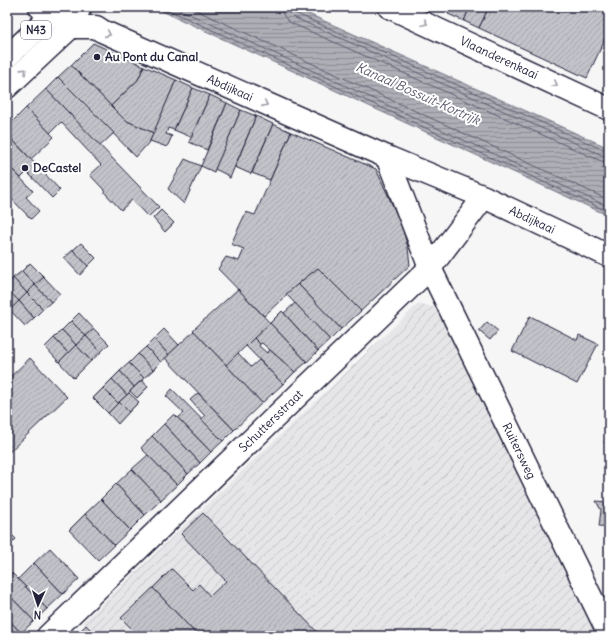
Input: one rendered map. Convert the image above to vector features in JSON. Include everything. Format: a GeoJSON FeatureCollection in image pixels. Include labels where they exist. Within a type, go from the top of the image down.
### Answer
{"type":"FeatureCollection","features":[{"type":"Feature","properties":{"kind":"street","name":"N43"},"geometry":{"type":"LineString","coordinates":[[7,57],[57,15],[80,7]]}},
{"type":"Feature","properties":{"kind":"street","name":"Vlaanderenkaai"},"geometry":{"type":"LineString","coordinates":[[390,7],[609,109]]}},
{"type":"Feature","properties":{"kind":"street","name":"N43"},"geometry":{"type":"LineString","coordinates":[[7,87],[57,15]]}},
{"type":"Feature","properties":{"kind":"street","name":"Abdijkaai"},"geometry":{"type":"LineString","coordinates":[[57,15],[96,27],[387,158],[484,197],[609,256]]}},
{"type":"Feature","properties":{"kind":"street"},"geometry":{"type":"LineString","coordinates":[[387,158],[430,268]]}},
{"type":"Feature","properties":{"kind":"street","name":"Schuttersstraat"},"geometry":{"type":"LineString","coordinates":[[48,636],[430,268],[484,197]]}},
{"type":"Feature","properties":{"kind":"street","name":"Ruitersweg"},"geometry":{"type":"LineString","coordinates":[[430,268],[609,634]]}},
{"type":"Feature","properties":{"kind":"shaded area"},"geometry":{"type":"Polygon","coordinates":[[[419,303],[439,309],[601,636],[97,636],[83,622],[419,303]]]}},
{"type":"Feature","properties":{"kind":"water","name":"Kanaal Bossuit-Kortrijk"},"geometry":{"type":"Polygon","coordinates":[[[153,7],[293,7],[609,148],[609,216],[153,7]]]}},
{"type":"Feature","properties":{"kind":"building"},"geometry":{"type":"Polygon","coordinates":[[[451,7],[470,7],[464,21],[448,14],[451,7]]]}},
{"type":"Feature","properties":{"kind":"building"},"geometry":{"type":"Polygon","coordinates":[[[470,7],[489,7],[479,28],[464,21],[470,7]]]}},
{"type":"Feature","properties":{"kind":"building"},"geometry":{"type":"Polygon","coordinates":[[[489,7],[609,7],[609,30],[587,78],[479,28],[489,7]]]}},
{"type":"Feature","properties":{"kind":"building"},"geometry":{"type":"Polygon","coordinates":[[[93,43],[144,66],[138,80],[111,106],[71,65],[93,43]]]}},
{"type":"Feature","properties":{"kind":"building"},"geometry":{"type":"Polygon","coordinates":[[[71,65],[125,120],[154,133],[150,141],[136,157],[58,77],[71,65]]]}},
{"type":"Feature","properties":{"kind":"building"},"geometry":{"type":"Polygon","coordinates":[[[144,66],[176,80],[154,133],[125,120],[111,106],[138,80],[144,66]]]}},
{"type":"Feature","properties":{"kind":"building"},"geometry":{"type":"Polygon","coordinates":[[[58,77],[114,133],[100,146],[46,89],[58,77]]]}},
{"type":"Feature","properties":{"kind":"building"},"geometry":{"type":"Polygon","coordinates":[[[176,80],[193,88],[174,130],[168,128],[166,134],[172,136],[167,147],[150,141],[176,80]]]}},
{"type":"Feature","properties":{"kind":"building"},"geometry":{"type":"Polygon","coordinates":[[[193,88],[210,95],[191,137],[174,130],[193,88]]]}},
{"type":"Feature","properties":{"kind":"building"},"geometry":{"type":"Polygon","coordinates":[[[46,89],[159,207],[148,217],[132,200],[121,210],[104,192],[105,191],[90,175],[101,165],[61,122],[50,133],[26,108],[46,89]]]}},
{"type":"Feature","properties":{"kind":"building"},"geometry":{"type":"Polygon","coordinates":[[[210,95],[227,103],[207,150],[189,142],[210,95]]]}},
{"type":"Feature","properties":{"kind":"building"},"geometry":{"type":"Polygon","coordinates":[[[227,103],[241,110],[214,172],[201,166],[227,103]]]}},
{"type":"Feature","properties":{"kind":"building"},"geometry":{"type":"Polygon","coordinates":[[[26,108],[54,137],[31,159],[7,134],[7,127],[26,108]]]}},
{"type":"Feature","properties":{"kind":"building"},"geometry":{"type":"Polygon","coordinates":[[[241,110],[256,116],[229,178],[229,176],[215,169],[241,110]]]}},
{"type":"Feature","properties":{"kind":"building"},"geometry":{"type":"Polygon","coordinates":[[[256,116],[273,124],[251,174],[235,167],[256,116]]]}},
{"type":"Feature","properties":{"kind":"building"},"geometry":{"type":"Polygon","coordinates":[[[273,124],[291,132],[270,180],[252,173],[273,124]]]}},
{"type":"Feature","properties":{"kind":"building"},"geometry":{"type":"Polygon","coordinates":[[[291,132],[376,169],[402,226],[408,248],[410,265],[361,311],[318,268],[298,284],[264,316],[218,269],[226,257],[239,261],[244,249],[231,244],[246,212],[255,215],[291,132]]]}},
{"type":"Feature","properties":{"kind":"building","name":"DeCastel"},"geometry":{"type":"Polygon","coordinates":[[[7,134],[60,190],[52,198],[27,172],[21,178],[7,164],[7,134]]]}},
{"type":"Feature","properties":{"kind":"building"},"geometry":{"type":"Polygon","coordinates":[[[185,159],[201,166],[184,204],[168,189],[185,159]]]}},
{"type":"Feature","properties":{"kind":"building"},"geometry":{"type":"Polygon","coordinates":[[[7,164],[33,191],[26,197],[39,211],[31,219],[7,194],[7,164]]]}},
{"type":"Feature","properties":{"kind":"building"},"geometry":{"type":"Polygon","coordinates":[[[7,194],[12,199],[7,203],[7,194]]]}},
{"type":"Feature","properties":{"kind":"building"},"geometry":{"type":"Polygon","coordinates":[[[161,210],[174,223],[165,232],[153,218],[161,210]]]}},
{"type":"Feature","properties":{"kind":"building"},"geometry":{"type":"Polygon","coordinates":[[[7,213],[11,217],[7,222],[7,213]]]}},
{"type":"Feature","properties":{"kind":"building"},"geometry":{"type":"Polygon","coordinates":[[[81,243],[96,258],[88,266],[73,250],[81,243]]]}},
{"type":"Feature","properties":{"kind":"building"},"geometry":{"type":"Polygon","coordinates":[[[73,250],[88,266],[80,275],[64,258],[73,250]]]}},
{"type":"Feature","properties":{"kind":"building"},"geometry":{"type":"Polygon","coordinates":[[[30,263],[44,277],[35,285],[22,271],[30,263]]]}},
{"type":"Feature","properties":{"kind":"building"},"geometry":{"type":"Polygon","coordinates":[[[318,268],[361,311],[341,329],[298,284],[318,268]]]}},
{"type":"Feature","properties":{"kind":"building"},"geometry":{"type":"Polygon","coordinates":[[[22,271],[35,285],[27,293],[13,278],[22,271]]]}},
{"type":"Feature","properties":{"kind":"building"},"geometry":{"type":"Polygon","coordinates":[[[44,277],[60,294],[51,302],[35,285],[44,277]]]}},
{"type":"Feature","properties":{"kind":"building"},"geometry":{"type":"Polygon","coordinates":[[[13,278],[27,293],[19,301],[7,289],[7,285],[13,278]]]}},
{"type":"Feature","properties":{"kind":"building"},"geometry":{"type":"Polygon","coordinates":[[[298,284],[341,329],[330,340],[286,294],[298,284]]]}},
{"type":"Feature","properties":{"kind":"building"},"geometry":{"type":"Polygon","coordinates":[[[35,285],[51,302],[43,309],[27,293],[35,285]]]}},
{"type":"Feature","properties":{"kind":"building"},"geometry":{"type":"Polygon","coordinates":[[[7,289],[19,301],[10,310],[7,307],[7,289]]]}},
{"type":"Feature","properties":{"kind":"building"},"geometry":{"type":"Polygon","coordinates":[[[238,289],[270,323],[226,365],[193,330],[238,289]]]}},
{"type":"Feature","properties":{"kind":"building"},"geometry":{"type":"Polygon","coordinates":[[[27,293],[43,309],[34,318],[19,301],[27,293]]]}},
{"type":"Feature","properties":{"kind":"building"},"geometry":{"type":"Polygon","coordinates":[[[19,301],[34,318],[25,326],[10,310],[19,301]]]}},
{"type":"Feature","properties":{"kind":"building"},"geometry":{"type":"Polygon","coordinates":[[[295,303],[330,340],[318,351],[284,313],[295,303]]]}},
{"type":"Feature","properties":{"kind":"building"},"geometry":{"type":"Polygon","coordinates":[[[282,311],[318,351],[307,362],[270,323],[282,311]]]}},
{"type":"Feature","properties":{"kind":"building"},"geometry":{"type":"Polygon","coordinates":[[[79,313],[94,329],[86,336],[71,321],[79,313]]]}},
{"type":"Feature","properties":{"kind":"building"},"geometry":{"type":"Polygon","coordinates":[[[530,316],[577,340],[579,335],[598,344],[577,384],[512,351],[530,316]]]}},
{"type":"Feature","properties":{"kind":"building"},"geometry":{"type":"Polygon","coordinates":[[[71,321],[86,336],[76,345],[62,330],[71,321]]]}},
{"type":"Feature","properties":{"kind":"building"},"geometry":{"type":"Polygon","coordinates":[[[487,322],[498,331],[490,340],[479,331],[487,322]]]}},
{"type":"Feature","properties":{"kind":"building"},"geometry":{"type":"Polygon","coordinates":[[[270,323],[307,362],[295,372],[262,343],[260,344],[254,338],[270,323]]]}},
{"type":"Feature","properties":{"kind":"building"},"geometry":{"type":"Polygon","coordinates":[[[94,329],[109,344],[101,352],[86,336],[94,329]]]}},
{"type":"Feature","properties":{"kind":"building"},"geometry":{"type":"Polygon","coordinates":[[[164,329],[179,345],[169,355],[154,339],[164,329]]]}},
{"type":"Feature","properties":{"kind":"building"},"geometry":{"type":"Polygon","coordinates":[[[62,330],[76,345],[68,353],[54,338],[62,330]]]}},
{"type":"Feature","properties":{"kind":"building"},"geometry":{"type":"Polygon","coordinates":[[[194,331],[262,403],[234,430],[165,358],[194,331]]]}},
{"type":"Feature","properties":{"kind":"building"},"geometry":{"type":"Polygon","coordinates":[[[86,336],[101,352],[91,361],[76,345],[86,336]]]}},
{"type":"Feature","properties":{"kind":"building"},"geometry":{"type":"Polygon","coordinates":[[[54,338],[68,353],[59,362],[45,347],[54,338]]]}},
{"type":"Feature","properties":{"kind":"building"},"geometry":{"type":"Polygon","coordinates":[[[254,338],[260,344],[259,346],[267,353],[270,350],[295,372],[283,384],[246,346],[254,338]]]}},
{"type":"Feature","properties":{"kind":"building"},"geometry":{"type":"Polygon","coordinates":[[[154,339],[169,355],[161,362],[146,347],[154,339]]]}},
{"type":"Feature","properties":{"kind":"building"},"geometry":{"type":"Polygon","coordinates":[[[76,345],[91,361],[74,378],[59,362],[76,345]]]}},
{"type":"Feature","properties":{"kind":"building"},"geometry":{"type":"Polygon","coordinates":[[[146,347],[161,362],[153,370],[138,354],[146,347]]]}},
{"type":"Feature","properties":{"kind":"building"},"geometry":{"type":"Polygon","coordinates":[[[238,353],[251,367],[259,360],[283,384],[262,403],[226,365],[238,353]]]}},
{"type":"Feature","properties":{"kind":"building"},"geometry":{"type":"Polygon","coordinates":[[[138,354],[153,370],[144,378],[129,363],[138,354]]]}},
{"type":"Feature","properties":{"kind":"building"},"geometry":{"type":"Polygon","coordinates":[[[30,358],[67,397],[7,454],[7,380],[30,358]]]}},
{"type":"Feature","properties":{"kind":"building"},"geometry":{"type":"Polygon","coordinates":[[[129,363],[144,378],[134,387],[120,371],[129,363]]]}},
{"type":"Feature","properties":{"kind":"building"},"geometry":{"type":"Polygon","coordinates":[[[120,371],[134,387],[127,395],[112,379],[120,371]]]}},
{"type":"Feature","properties":{"kind":"building"},"geometry":{"type":"Polygon","coordinates":[[[112,379],[127,395],[118,403],[103,388],[112,379]]]}},
{"type":"Feature","properties":{"kind":"building"},"geometry":{"type":"Polygon","coordinates":[[[142,380],[148,387],[137,398],[130,391],[142,380]]]}},
{"type":"Feature","properties":{"kind":"building"},"geometry":{"type":"Polygon","coordinates":[[[103,388],[118,403],[108,413],[93,398],[103,388]]]}},
{"type":"Feature","properties":{"kind":"building"},"geometry":{"type":"Polygon","coordinates":[[[172,389],[223,441],[211,452],[178,418],[184,413],[166,396],[172,389]]]}},
{"type":"Feature","properties":{"kind":"building"},"geometry":{"type":"Polygon","coordinates":[[[129,393],[139,402],[129,412],[119,402],[129,393]]]}},
{"type":"Feature","properties":{"kind":"building"},"geometry":{"type":"Polygon","coordinates":[[[198,393],[234,430],[223,441],[201,419],[205,416],[190,400],[198,393]]]}},
{"type":"Feature","properties":{"kind":"building"},"geometry":{"type":"Polygon","coordinates":[[[119,402],[129,412],[118,424],[108,413],[119,402]]]}},
{"type":"Feature","properties":{"kind":"building"},"geometry":{"type":"Polygon","coordinates":[[[174,414],[211,452],[200,463],[164,424],[174,414]]]}},
{"type":"Feature","properties":{"kind":"building"},"geometry":{"type":"Polygon","coordinates":[[[164,424],[200,463],[188,474],[152,436],[164,424]]]}},
{"type":"Feature","properties":{"kind":"building"},"geometry":{"type":"Polygon","coordinates":[[[609,431],[609,445],[604,443],[609,431]]]}},
{"type":"Feature","properties":{"kind":"building"},"geometry":{"type":"Polygon","coordinates":[[[152,436],[188,474],[177,485],[141,448],[152,436]]]}},
{"type":"Feature","properties":{"kind":"building"},"geometry":{"type":"Polygon","coordinates":[[[148,455],[177,485],[161,500],[132,469],[148,455]]]}},
{"type":"Feature","properties":{"kind":"building"},"geometry":{"type":"Polygon","coordinates":[[[132,469],[161,500],[145,515],[116,484],[132,469]]]}},
{"type":"Feature","properties":{"kind":"building"},"geometry":{"type":"Polygon","coordinates":[[[116,484],[145,515],[130,530],[101,499],[116,484]]]}},
{"type":"Feature","properties":{"kind":"building"},"geometry":{"type":"Polygon","coordinates":[[[101,499],[130,530],[114,545],[85,514],[101,499]]]}},
{"type":"Feature","properties":{"kind":"building"},"geometry":{"type":"Polygon","coordinates":[[[596,501],[609,502],[609,527],[599,526],[601,510],[596,501]]]}},
{"type":"Feature","properties":{"kind":"building"},"geometry":{"type":"Polygon","coordinates":[[[203,513],[321,636],[198,636],[153,588],[172,569],[193,590],[199,584],[210,596],[226,581],[181,534],[203,513]]]}},
{"type":"Feature","properties":{"kind":"building"},"geometry":{"type":"Polygon","coordinates":[[[85,514],[114,545],[98,560],[69,530],[85,514]]]}},
{"type":"Feature","properties":{"kind":"building"},"geometry":{"type":"Polygon","coordinates":[[[7,530],[16,539],[7,548],[7,530]]]}},
{"type":"Feature","properties":{"kind":"building"},"geometry":{"type":"Polygon","coordinates":[[[50,548],[79,579],[63,594],[34,563],[50,548]]]}},
{"type":"Feature","properties":{"kind":"building"},"geometry":{"type":"Polygon","coordinates":[[[34,563],[63,594],[47,609],[18,579],[34,563]]]}},
{"type":"Feature","properties":{"kind":"building"},"geometry":{"type":"Polygon","coordinates":[[[12,573],[47,609],[34,621],[7,593],[7,578],[12,573]]]}},
{"type":"Feature","properties":{"kind":"building"},"geometry":{"type":"Polygon","coordinates":[[[153,588],[198,636],[139,636],[121,618],[153,588]]]}},
{"type":"Feature","properties":{"kind":"building"},"geometry":{"type":"Polygon","coordinates":[[[7,593],[34,621],[21,633],[7,618],[7,593]]]}},
{"type":"Feature","properties":{"kind":"building"},"geometry":{"type":"Polygon","coordinates":[[[10,621],[21,633],[18,636],[7,636],[7,623],[10,621]]]}},
{"type":"Feature","properties":{"kind":"building"},"geometry":{"type":"Polygon","coordinates":[[[86,625],[97,636],[75,636],[86,625]]]}},
{"type":"Feature","properties":{"kind":"place","name":"Au Pont du Canal"},"geometry":{"type":"Point","coordinates":[97,57]}},
{"type":"Feature","properties":{"kind":"place","name":"DeCastel"},"geometry":{"type":"Point","coordinates":[25,168]}}]}
